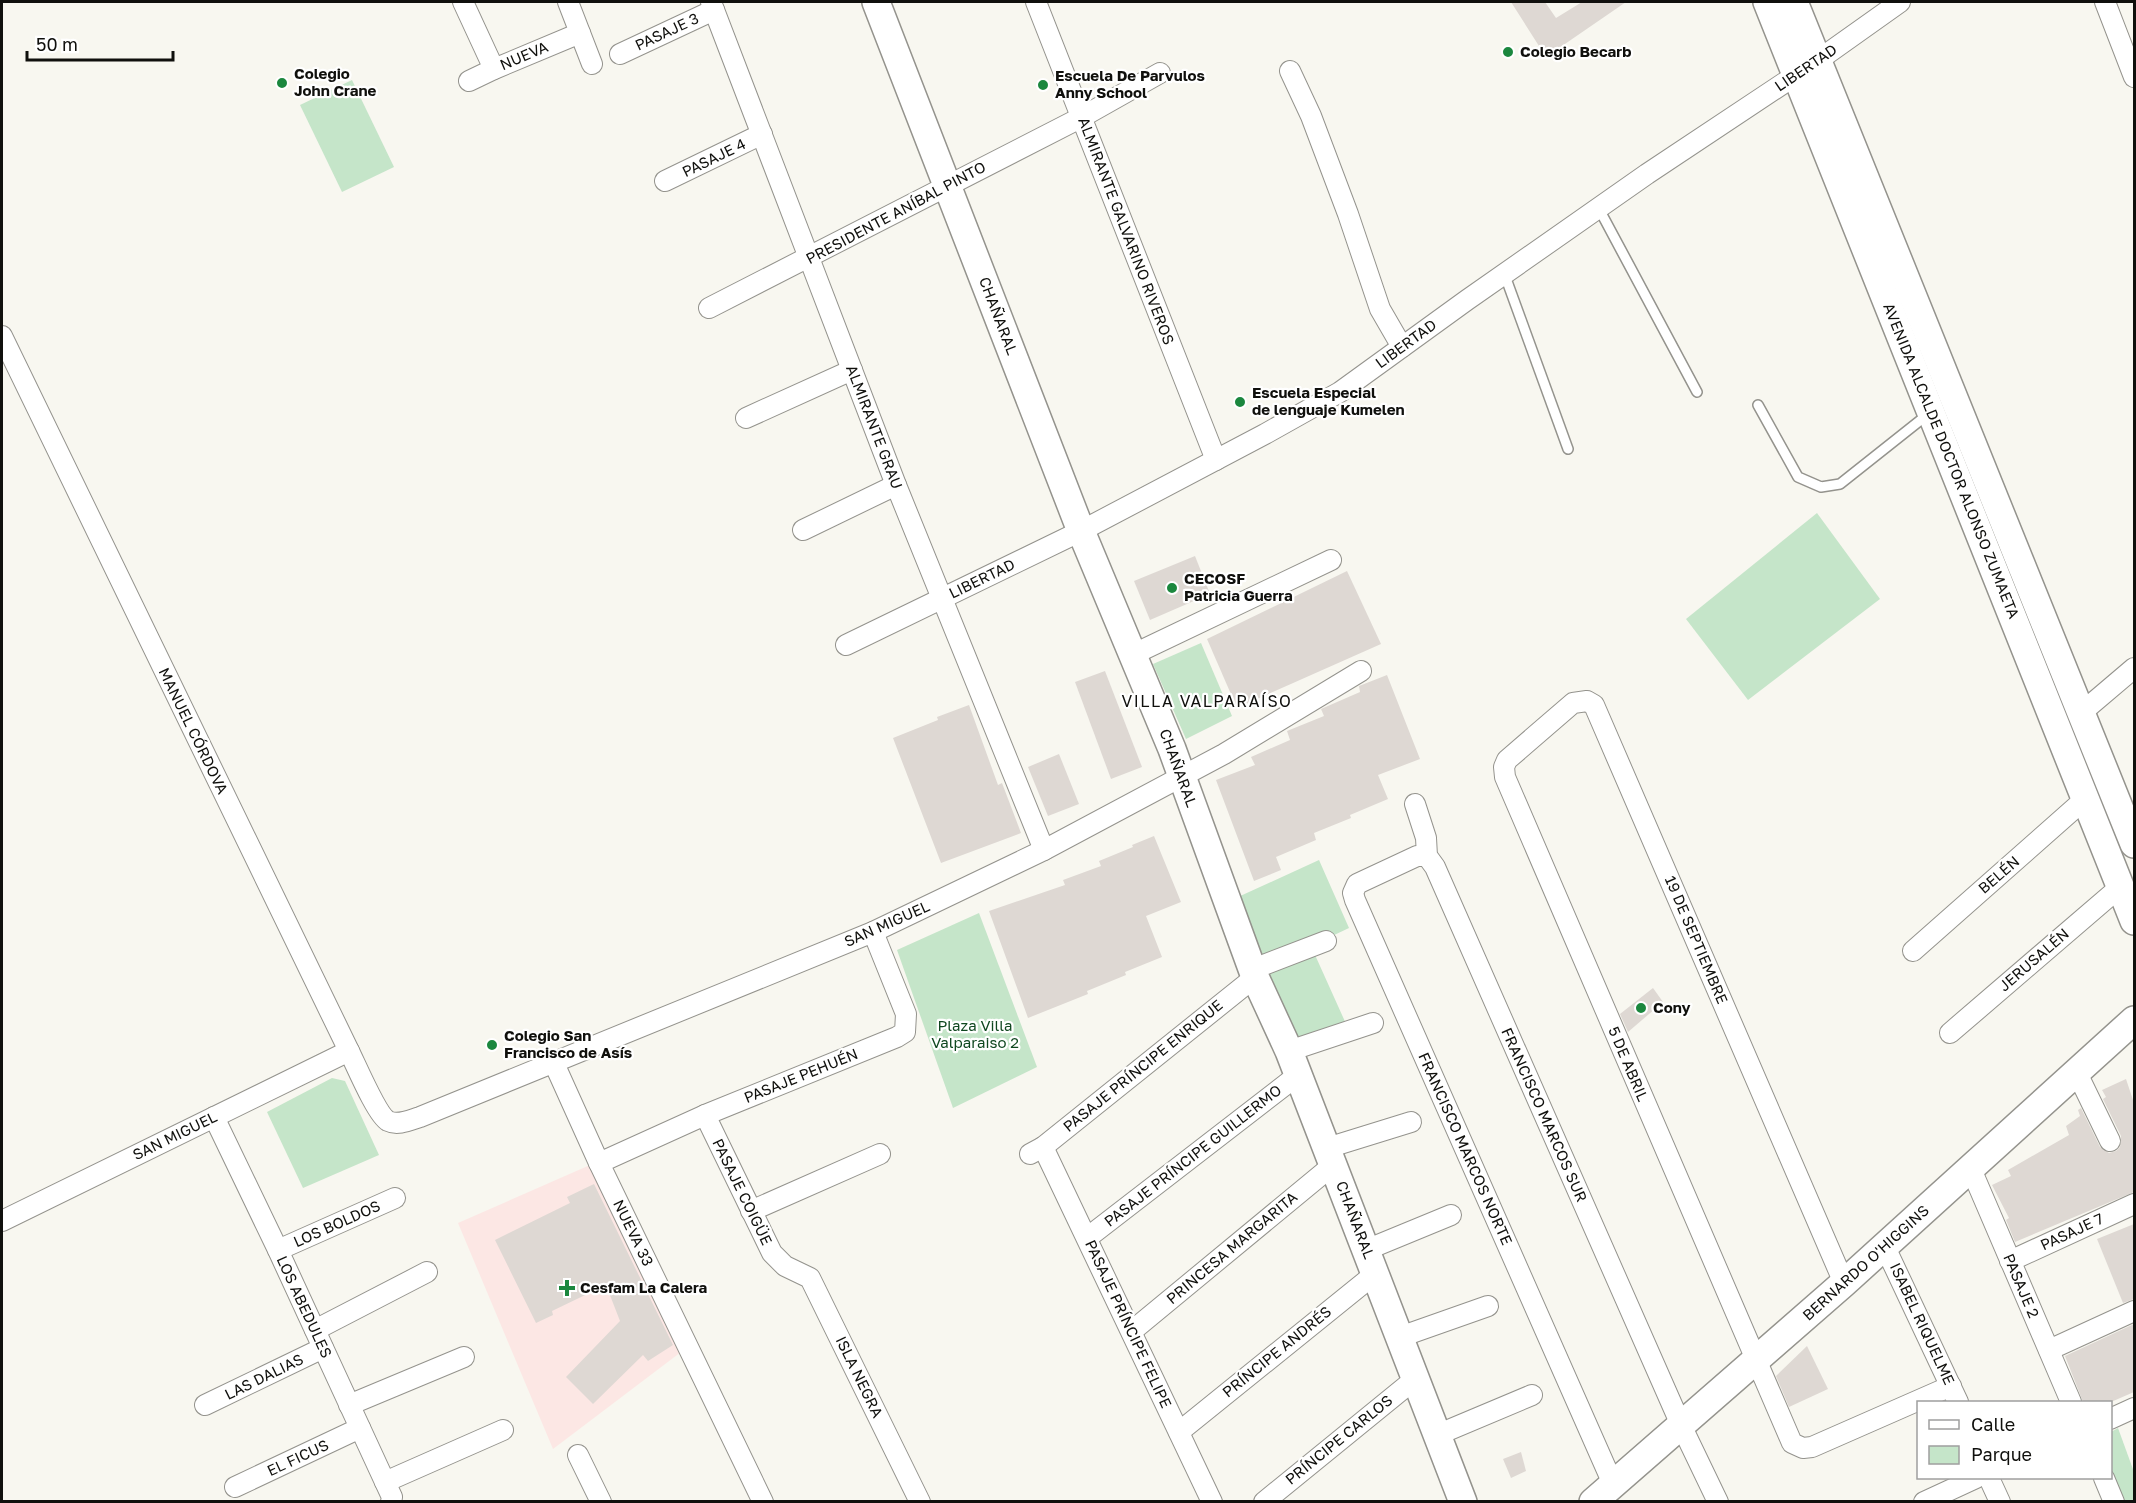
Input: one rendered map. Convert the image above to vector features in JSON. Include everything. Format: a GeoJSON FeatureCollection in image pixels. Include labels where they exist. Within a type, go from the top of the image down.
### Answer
{"type":"FeatureCollection","features":[{"type":"Feature","properties":{"kind":"street"},"geometry":{"type":"LineString","coordinates":[[463,2],[494,69]]}},
{"type":"Feature","properties":{"kind":"street"},"geometry":{"type":"LineString","coordinates":[[568,2],[592,64]]}},
{"type":"Feature","properties":{"kind":"street","name":"CHAÑARAL"},"geometry":{"type":"LineString","coordinates":[[876,2],[1081,531],[1172,749],[1254,973],[1330,1156],[1463,1502]]}},
{"type":"Feature","properties":{"kind":"street","name":"ALMIRANTE GALVARINO RIVEROS"},"geometry":{"type":"LineString","coordinates":[[1036,2],[1216,460]]}},
{"type":"Feature","properties":{"kind":"street","name":"AVENIDA ALCALDE DOCTOR ALONSO ZUMAETA"},"geometry":{"type":"LineString","coordinates":[[1767,2],[1807,68],[2081,713],[2134,844]]}},
{"type":"Feature","properties":{"kind":"street","name":"AVENIDA ALCALDE DOCTOR ALONSO ZUMAETA"},"geometry":{"type":"LineString","coordinates":[[1794,2],[1807,68],[1931,412],[2134,921]]}},
{"type":"Feature","properties":{"kind":"street","name":"LIBERTAD"},"geometry":{"type":"LineString","coordinates":[[846,645],[1081,531],[1340,392],[1598,207],[1807,68],[1900,2]]}},
{"type":"Feature","properties":{"kind":"street"},"geometry":{"type":"LineString","coordinates":[[2105,2],[2134,77]]}},
{"type":"Feature","properties":{"kind":"street","name":"PASAJE 3"},"geometry":{"type":"LineString","coordinates":[[620,54],[712,6]]}},
{"type":"Feature","properties":{"kind":"street","name":"ALMIRANTE GRAU"},"geometry":{"type":"LineString","coordinates":[[712,6],[896,485],[1044,850]]}},
{"type":"Feature","properties":{"kind":"street","name":"NUEVA"},"geometry":{"type":"LineString","coordinates":[[469,81],[580,33]]}},
{"type":"Feature","properties":{"kind":"street"},"geometry":{"type":"LineString","coordinates":[[1290,71],[1311,116],[1348,214],[1380,309],[1402,347]]}},
{"type":"Feature","properties":{"kind":"street","name":"PRESIDENTE ANÍBAL PINTO"},"geometry":{"type":"LineString","coordinates":[[709,308],[1082,117],[1160,73]]}},
{"type":"Feature","properties":{"kind":"street","name":"PASAJE 4"},"geometry":{"type":"LineString","coordinates":[[665,181],[762,134]]}},
{"type":"Feature","properties":{"kind":"street","name":"MANUEL CÓRDOVA"},"geometry":{"type":"LineString","coordinates":[[2,336],[349,1051],[377,1107],[384,1118],[390,1122]]}},
{"type":"Feature","properties":{"kind":"street"},"geometry":{"type":"LineString","coordinates":[[746,418],[852,370]]}},
{"type":"Feature","properties":{"kind":"street"},"geometry":{"type":"LineString","coordinates":[[803,530],[896,485]]}},
{"type":"Feature","properties":{"kind":"street"},"geometry":{"type":"LineString","coordinates":[[1134,654],[1331,560]]}},
{"type":"Feature","properties":{"kind":"street"},"geometry":{"type":"LineString","coordinates":[[2081,713],[2134,668]]}},
{"type":"Feature","properties":{"kind":"street","name":"SAN MIGUEL"},"geometry":{"type":"LineString","coordinates":[[390,1122],[406,1122],[873,932],[1044,850],[1181,777],[1224,754],[1361,671]]}},
{"type":"Feature","properties":{"kind":"street","name":"19 DE SEPTIEMBRE"},"geometry":{"type":"LineString","coordinates":[[1504,767],[1515,753],[1573,703],[1587,701],[1594,705],[1844,1283]]}},
{"type":"Feature","properties":{"kind":"street","name":"5 DE ABRIL"},"geometry":{"type":"LineString","coordinates":[[1504,767],[1509,788],[1792,1443],[1803,1448],[1812,1447],[1917,1408]]}},
{"type":"Feature","properties":{"kind":"street","name":"BELÉN"},"geometry":{"type":"LineString","coordinates":[[1913,951],[2085,799]]}},
{"type":"Feature","properties":{"kind":"street","name":"FRANCISCO MARCOS SUR"},"geometry":{"type":"LineString","coordinates":[[1415,804],[1426,838],[1427,856],[1435,867],[1681,1425],[1718,1502]]}},
{"type":"Feature","properties":{"kind":"street","name":"FRANCISCO MARCOS NORTE"},"geometry":{"type":"LineString","coordinates":[[1427,856],[1417,856],[1357,884],[1353,893],[1355,900],[1613,1484]]}},
{"type":"Feature","properties":{"kind":"street","name":"JERUSALÉN"},"geometry":{"type":"LineString","coordinates":[[1950,1034],[2120,887]]}},
{"type":"Feature","properties":{"kind":"street","name":"PASAJE PEHUÉN"},"geometry":{"type":"LineString","coordinates":[[599,1163],[905,1032],[906,1014],[873,932]]}},
{"type":"Feature","properties":{"kind":"street","name":"PASAJE PRÍNCIPE ENRIQUE"},"geometry":{"type":"LineString","coordinates":[[1036,1150],[1254,973],[1326,941]]}},
{"type":"Feature","properties":{"kind":"street","name":"BERNARDO O'HIGGINS"},"geometry":{"type":"LineString","coordinates":[[1593,1502],[1844,1283],[2134,1020]]}},
{"type":"Feature","properties":{"kind":"street","name":"PASAJE PRÍNCIPE GUILLERMO"},"geometry":{"type":"LineString","coordinates":[[1087,1238],[1293,1063],[1373,1023]]}},
{"type":"Feature","properties":{"kind":"street","name":"SAN MIGUEL"},"geometry":{"type":"LineString","coordinates":[[2,1221],[349,1051]]}},
{"type":"Feature","properties":{"kind":"street","name":"NUEVA 33"},"geometry":{"type":"LineString","coordinates":[[553,1061],[599,1163],[763,1502]]}},
{"type":"Feature","properties":{"kind":"street"},"geometry":{"type":"LineString","coordinates":[[2077,1073],[2110,1141]]}},
{"type":"Feature","properties":{"kind":"street","name":"PASAJE COIGÜE"},"geometry":{"type":"LineString","coordinates":[[705,1116],[772,1253],[785,1266]]}},
{"type":"Feature","properties":{"kind":"street","name":"LOS ABEDULES"},"geometry":{"type":"LineString","coordinates":[[214,1117],[350,1405],[389,1494]]}},
{"type":"Feature","properties":{"kind":"street"},"geometry":{"type":"LineString","coordinates":[[1330,1156],[1411,1122]]}},
{"type":"Feature","properties":{"kind":"street","name":"PASAJE PRÍNCIPE FELIPE"},"geometry":{"type":"LineString","coordinates":[[1036,1150],[1087,1238],[1212,1502]]}},
{"type":"Feature","properties":{"kind":"street"},"geometry":{"type":"LineString","coordinates":[[751,1211],[880,1154]]}},
{"type":"Feature","properties":{"kind":"street","name":"PRINCESA MARGARITA"},"geometry":{"type":"LineString","coordinates":[[1132,1331],[1330,1156]]}},
{"type":"Feature","properties":{"kind":"street","name":"PASAJE 2"},"geometry":{"type":"LineString","coordinates":[[1971,1169],[2072,1401]]}},
{"type":"Feature","properties":{"kind":"street","name":"LOS BOLDOS"},"geometry":{"type":"LineString","coordinates":[[278,1250],[395,1198]]}},
{"type":"Feature","properties":{"kind":"street","name":"PASAJE 7"},"geometry":{"type":"LineString","coordinates":[[2010,1260],[2134,1204]]}},
{"type":"Feature","properties":{"kind":"street","name":"PRÍNCIPE ANDRÉS"},"geometry":{"type":"LineString","coordinates":[[1179,1432],[1371,1261],[1451,1215]]}},
{"type":"Feature","properties":{"kind":"street","name":"ISABEL RIQUELME"},"geometry":{"type":"LineString","coordinates":[[1885,1246],[1954,1394]]}},
{"type":"Feature","properties":{"kind":"street","name":"ISLA NEGRA"},"geometry":{"type":"LineString","coordinates":[[785,1266],[810,1278],[920,1502]]}},
{"type":"Feature","properties":{"kind":"street","name":"LAS DALIAS"},"geometry":{"type":"LineString","coordinates":[[205,1405],[319,1339],[427,1272]]}},
{"type":"Feature","properties":{"kind":"street"},"geometry":{"type":"LineString","coordinates":[[1400,1338],[1488,1306]]}},
{"type":"Feature","properties":{"kind":"street"},"geometry":{"type":"LineString","coordinates":[[2049,1350],[2134,1311]]}},
{"type":"Feature","properties":{"kind":"street"},"geometry":{"type":"LineString","coordinates":[[350,1405],[464,1357]]}},
{"type":"Feature","properties":{"kind":"street","name":"PRÍNCIPE CARLOS"},"geometry":{"type":"LineString","coordinates":[[1264,1502],[1415,1379]]}},
{"type":"Feature","properties":{"kind":"street","name":"5 DE ABRIL"},"geometry":{"type":"LineString","coordinates":[[1935,1401],[1954,1394]]}},
{"type":"Feature","properties":{"kind":"street"},"geometry":{"type":"LineString","coordinates":[[1437,1435],[1532,1395]]}},
{"type":"Feature","properties":{"kind":"street"},"geometry":{"type":"LineString","coordinates":[[2112,1418],[2134,1408]]}},
{"type":"Feature","properties":{"kind":"street","name":"EL FICUS"},"geometry":{"type":"LineString","coordinates":[[235,1487],[360,1428]]}},
{"type":"Feature","properties":{"kind":"street"},"geometry":{"type":"LineString","coordinates":[[389,1494],[503,1430]]}},
{"type":"Feature","properties":{"kind":"street"},"geometry":{"type":"LineString","coordinates":[[578,1455],[601,1502]]}},
{"type":"Feature","properties":{"kind":"street"},"geometry":{"type":"LineString","coordinates":[[1924,1502],[1974,1479]]}},
{"type":"Feature","properties":{"kind":"street"},"geometry":{"type":"LineString","coordinates":[[1989,1479],[2000,1502]]}},
{"type":"Feature","properties":{"kind":"street"},"geometry":{"type":"LineString","coordinates":[[2104,1479],[2114,1502]]}},
{"type":"Feature","properties":{"kind":"lane"},"geometry":{"type":"LineString","coordinates":[[1598,207],[1697,392]]}},
{"type":"Feature","properties":{"kind":"lane"},"geometry":{"type":"LineString","coordinates":[[1504,273],[1568,449]]}},
{"type":"Feature","properties":{"kind":"lane"},"geometry":{"type":"LineString","coordinates":[[1758,405],[1798,477],[1821,487],[1840,483],[1931,412]]}},
{"type":"Feature","properties":{"kind":"shaded area","name":"Cesfam La Calera"},"geometry":{"type":"Polygon","coordinates":[[[590,1165],[681,1352],[553,1449],[458,1223],[590,1165]]]}},
{"type":"Feature","properties":{"kind":"green space"},"geometry":{"type":"Polygon","coordinates":[[[352,80],[394,167],[342,192],[300,105],[352,80]]]}},
{"type":"Feature","properties":{"kind":"green space"},"geometry":{"type":"Polygon","coordinates":[[[1817,513],[1880,599],[1748,700],[1686,619],[1817,513]]]}},
{"type":"Feature","properties":{"kind":"green space"},"geometry":{"type":"Polygon","coordinates":[[[1201,643],[1232,716],[1186,739],[1153,664],[1201,643]]]}},
{"type":"Feature","properties":{"kind":"green space"},"geometry":{"type":"Polygon","coordinates":[[[1319,860],[1349,928],[1311,946],[1347,1026],[1293,1043],[1238,897],[1319,860]]]}},
{"type":"Feature","properties":{"kind":"green space","name":"Plaza Villa Valparaiso 2"},"geometry":{"type":"Polygon","coordinates":[[[979,913],[1037,1067],[953,1108],[897,950],[979,913]]]}},
{"type":"Feature","properties":{"kind":"green space"},"geometry":{"type":"Polygon","coordinates":[[[332,1078],[345,1081],[379,1155],[303,1188],[267,1112],[332,1078]]]}},
{"type":"Feature","properties":{"kind":"green space"},"geometry":{"type":"Polygon","coordinates":[[[2118,1428],[2134,1472],[2134,1500],[2118,1501],[2110,1479],[2112,1431],[2118,1428]]]}},
{"type":"Feature","properties":{"kind":"building"},"geometry":{"type":"Polygon","coordinates":[[[1511,2],[1545,2],[1556,18],[1582,2],[1626,2],[1546,57],[1511,2]]]}},
{"type":"Feature","properties":{"kind":"building","name":"CECOSF Patricia Guerra"},"geometry":{"type":"Polygon","coordinates":[[[1195,556],[1210,594],[1150,620],[1134,581],[1195,556]]]}},
{"type":"Feature","properties":{"kind":"building"},"geometry":{"type":"Polygon","coordinates":[[[1347,571],[1381,644],[1237,708],[1207,639],[1347,571]]]}},
{"type":"Feature","properties":{"kind":"building"},"geometry":{"type":"Polygon","coordinates":[[[1105,671],[1142,767],[1111,779],[1075,682],[1105,671]]]}},
{"type":"Feature","properties":{"kind":"building"},"geometry":{"type":"Polygon","coordinates":[[[1387,675],[1420,759],[1378,775],[1388,799],[1350,815],[1351,818],[1314,833],[1316,840],[1276,857],[1281,870],[1254,881],[1216,780],[1255,765],[1251,757],[1290,740],[1287,731],[1324,716],[1321,709],[1360,692],[1359,686],[1387,675]]]}},
{"type":"Feature","properties":{"kind":"building"},"geometry":{"type":"Polygon","coordinates":[[[969,705],[998,785],[1002,783],[1021,833],[941,863],[893,738],[969,705]]]}},
{"type":"Feature","properties":{"kind":"building"},"geometry":{"type":"Polygon","coordinates":[[[1059,754],[1079,804],[1048,816],[1028,767],[1059,754]]]}},
{"type":"Feature","properties":{"kind":"building"},"geometry":{"type":"Polygon","coordinates":[[[1154,836],[1181,902],[1146,916],[1162,957],[1087,991],[1088,994],[1028,1018],[989,911],[1065,885],[1063,880],[1101,866],[1099,861],[1154,836]]]}},
{"type":"Feature","properties":{"kind":"building","name":"Cony"},"geometry":{"type":"Polygon","coordinates":[[[1653,988],[1663,1002],[1628,1032],[1620,1014],[1653,988]]]}},
{"type":"Feature","properties":{"kind":"building"},"geometry":{"type":"Polygon","coordinates":[[[2126,1079],[2134,1103],[2134,1192],[2015,1242],[2006,1220],[2009,1218],[1992,1185],[2011,1176],[2008,1170],[2069,1135],[2066,1126],[2080,1116],[2078,1110],[2081,1108],[2100,1147],[2109,1153],[2116,1151],[2120,1147],[2121,1136],[2103,1099],[2106,1097],[2102,1090],[2126,1079]]]}},
{"type":"Feature","properties":{"kind":"building"},"geometry":{"type":"Polygon","coordinates":[[[594,1184],[673,1345],[648,1361],[643,1355],[593,1404],[566,1377],[620,1321],[606,1285],[552,1311],[553,1315],[536,1323],[495,1240],[570,1203],[567,1197],[594,1184]]]}},
{"type":"Feature","properties":{"kind":"building"},"geometry":{"type":"Polygon","coordinates":[[[2134,1224],[2134,1299],[2123,1303],[2097,1239],[2134,1224]]]}},
{"type":"Feature","properties":{"kind":"building"},"geometry":{"type":"Polygon","coordinates":[[[2134,1324],[2134,1392],[2112,1402],[2083,1401],[2065,1356],[2134,1324]]]}},
{"type":"Feature","properties":{"kind":"building"},"geometry":{"type":"Polygon","coordinates":[[[1807,1346],[1828,1389],[1789,1407],[1776,1376],[1807,1346]]]}},
{"type":"Feature","properties":{"kind":"building"},"geometry":{"type":"Polygon","coordinates":[[[1521,1452],[1526,1471],[1511,1478],[1503,1459],[1521,1452]]]}},
{"type":"Feature","properties":{"kind":"place","name":"Colegio Becarb"},"geometry":{"type":"Point","coordinates":[1508,52]}},
{"type":"Feature","properties":{"kind":"place","name":"Colegio John Crane"},"geometry":{"type":"Point","coordinates":[282,83]}},
{"type":"Feature","properties":{"kind":"place","name":"Escuela De Parvulos Anny School"},"geometry":{"type":"Point","coordinates":[1043,85]}},
{"type":"Feature","properties":{"kind":"place","name":"Escuela Especial de lenguaje Kumelen"},"geometry":{"type":"Point","coordinates":[1240,402]}},
{"type":"Feature","properties":{"kind":"place","name":"CECOSF Patricia Guerra"},"geometry":{"type":"Point","coordinates":[1172,588]}},
{"type":"Feature","properties":{"kind":"place","name":"Cony"},"geometry":{"type":"Point","coordinates":[1641,1008]}},
{"type":"Feature","properties":{"kind":"place","name":"Colegio San Francisco de Asís"},"geometry":{"type":"Point","coordinates":[492,1045]}},
{"type":"Feature","properties":{"kind":"place","name":"Cesfam La Calera"},"geometry":{"type":"Point","coordinates":[567,1288]}},
{"type":"Feature","properties":{"kind":"district","name":"VILLA VALPARAÍSO"},"geometry":{"type":"Point","coordinates":[1207,701]}}]}
